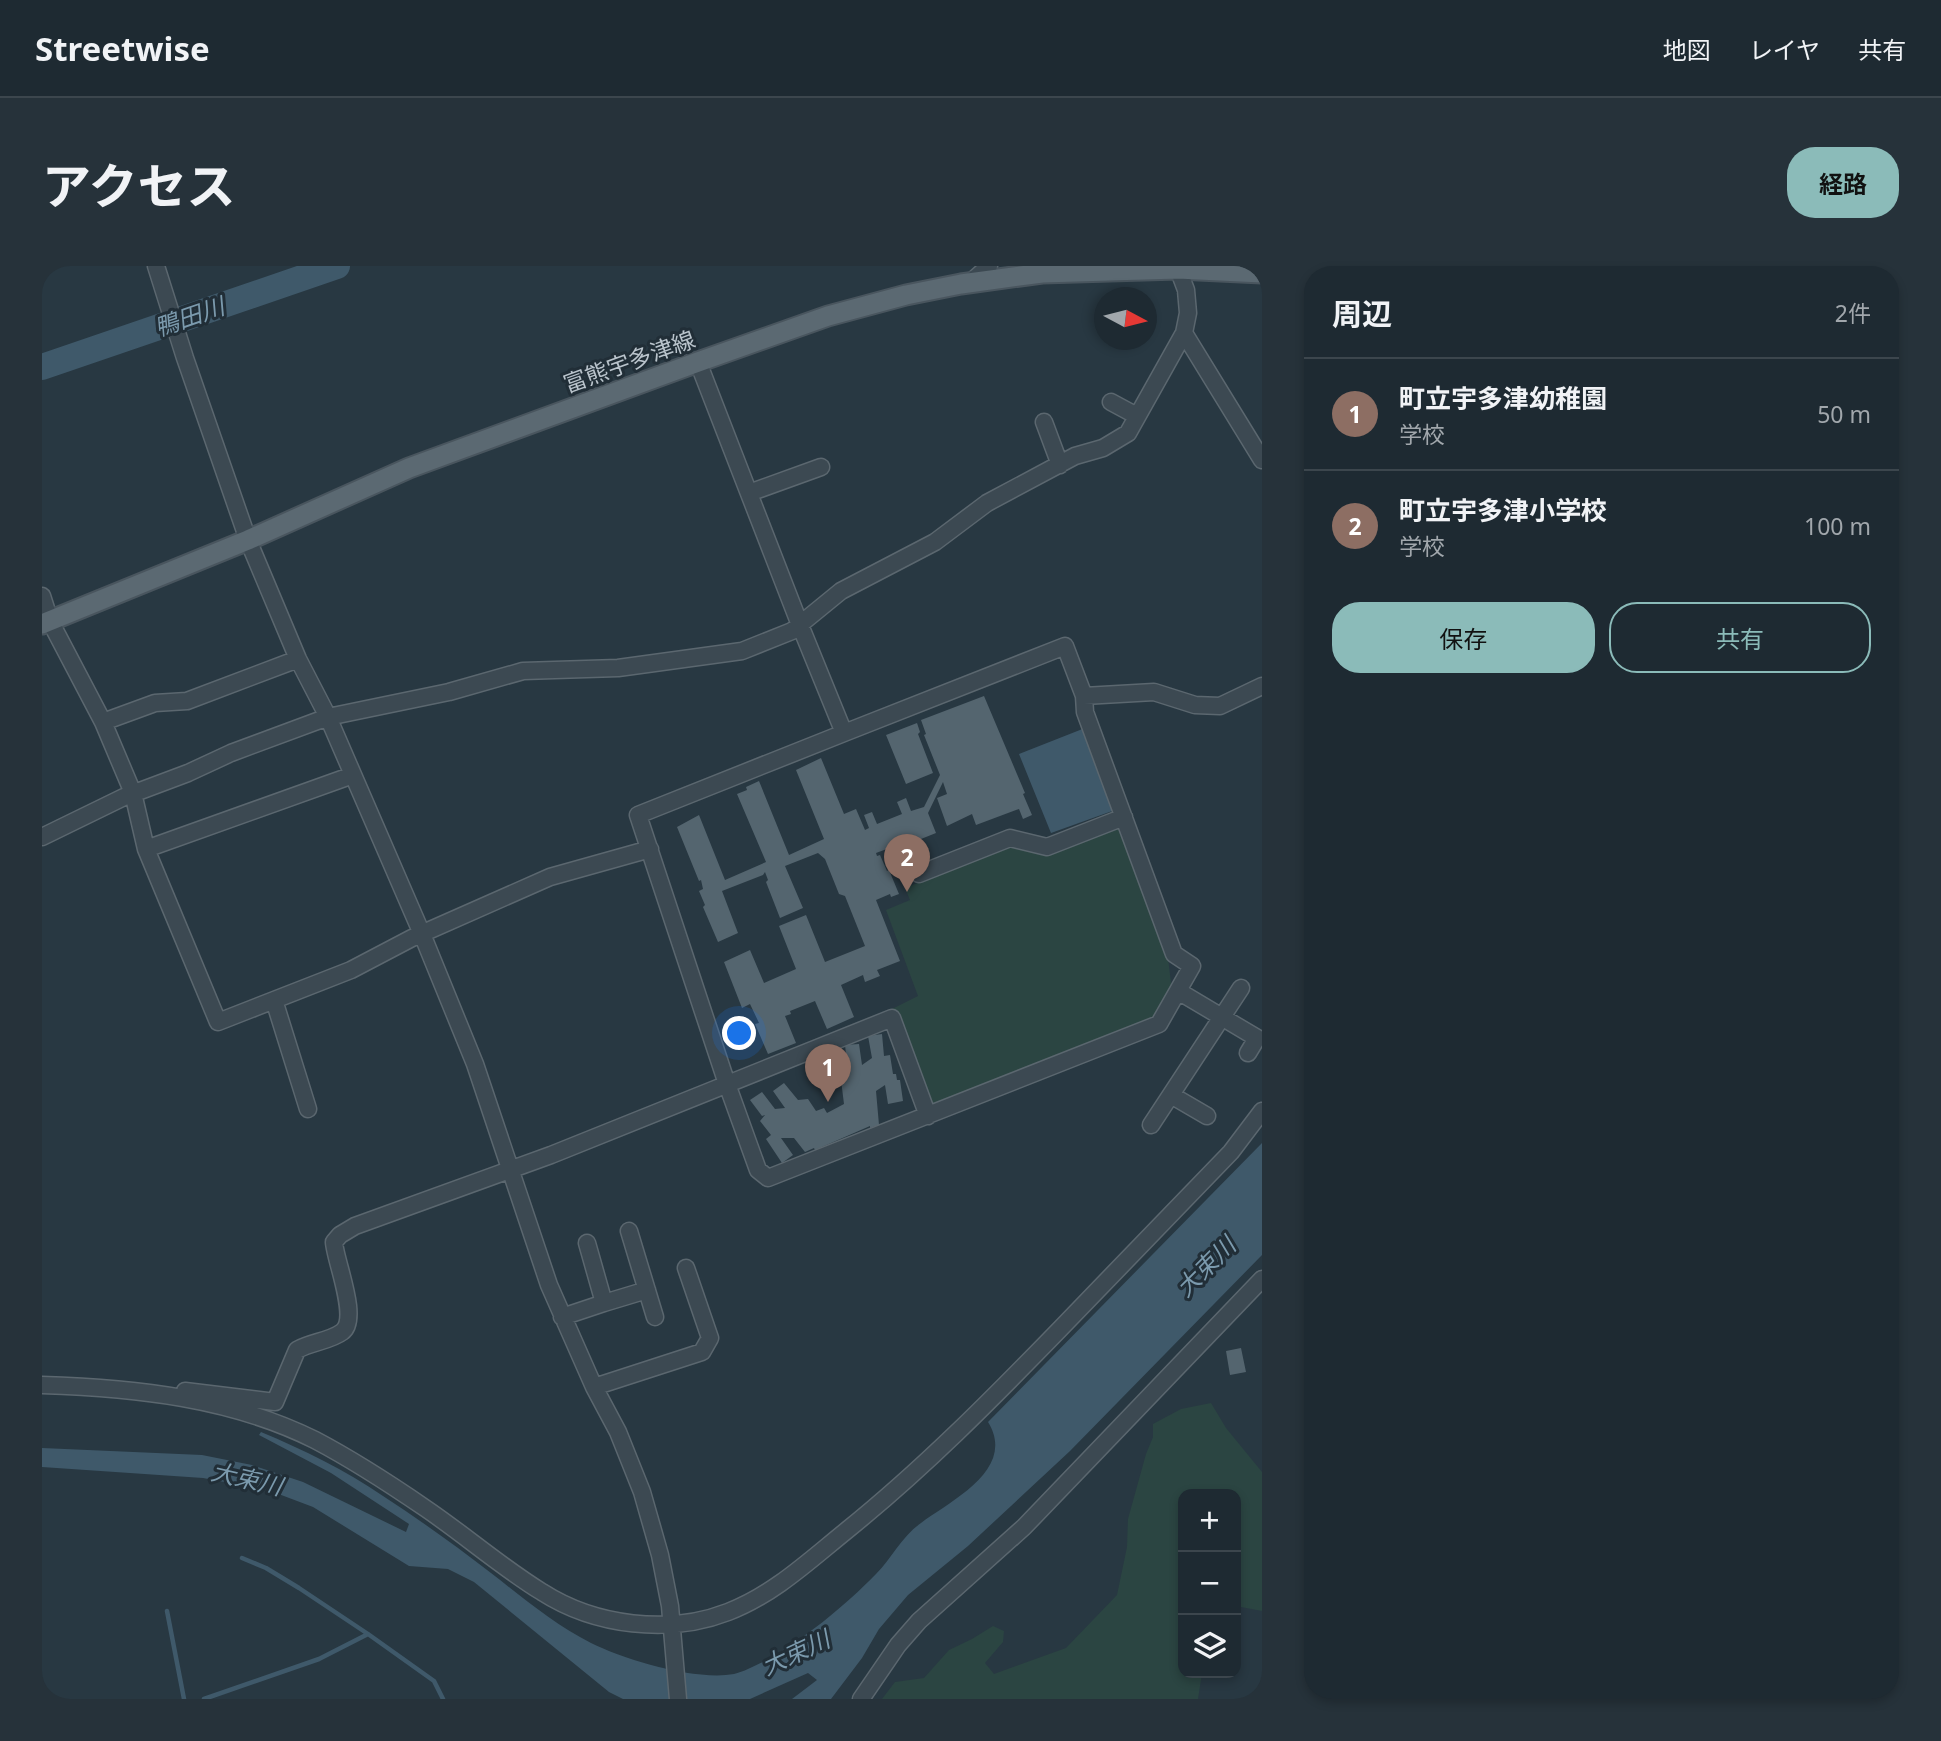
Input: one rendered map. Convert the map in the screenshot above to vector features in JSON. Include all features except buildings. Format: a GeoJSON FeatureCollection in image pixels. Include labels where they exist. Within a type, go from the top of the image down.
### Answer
{"type":"FeatureCollection","features":[{"type":"Feature","properties":{"kind":"main road","name":"富熊宇多津線"},"geometry":{"type":"LineString","coordinates":[[46,622],[248,540],[410,468],[828,316],[906,295],[1042,273],[1177,267],[1262,274]]}},
{"type":"Feature","properties":{"kind":"street"},"geometry":{"type":"LineString","coordinates":[[156,266],[248,540],[298,659],[328,717],[422,934],[475,1064],[562,1317],[618,1432],[642,1493],[666,1581],[678,1699]]}},
{"type":"Feature","properties":{"kind":"street"},"geometry":{"type":"LineString","coordinates":[[970,283],[989,266]]}},
{"type":"Feature","properties":{"kind":"street"},"geometry":{"type":"LineString","coordinates":[[42,837],[133,793],[328,717],[449,692],[523,671],[618,668],[742,651],[792,631],[841,591],[935,542],[987,503],[1075,456],[1103,448],[1128,433],[1184,332],[1188,313],[1186,289],[1177,267]]}},
{"type":"Feature","properties":{"kind":"street"},"geometry":{"type":"LineString","coordinates":[[1184,332],[1262,460]]}},
{"type":"Feature","properties":{"kind":"street"},"geometry":{"type":"LineString","coordinates":[[698,362],[844,733]]}},
{"type":"Feature","properties":{"kind":"street"},"geometry":{"type":"LineString","coordinates":[[1111,402],[1138,416]]}},
{"type":"Feature","properties":{"kind":"street"},"geometry":{"type":"LineString","coordinates":[[1044,422],[1060,465]]}},
{"type":"Feature","properties":{"kind":"street"},"geometry":{"type":"LineString","coordinates":[[749,493],[821,467]]}},
{"type":"Feature","properties":{"kind":"street"},"geometry":{"type":"LineString","coordinates":[[42,596],[46,622],[103,722],[133,793],[146,849],[218,1022],[351,970],[422,934],[550,877],[650,849]]}},
{"type":"Feature","properties":{"kind":"street"},"geometry":{"type":"LineString","coordinates":[[1065,646],[1084,696],[1085,712],[1174,954],[1192,966],[1158,1024],[768,1178],[758,1170],[727,1084],[638,814],[844,733],[1065,646]]}},
{"type":"Feature","properties":{"kind":"street"},"geometry":{"type":"LineString","coordinates":[[103,722],[155,704],[187,701],[298,659]]}},
{"type":"Feature","properties":{"kind":"street"},"geometry":{"type":"LineString","coordinates":[[1084,696],[1154,692],[1195,705],[1220,706],[1262,686]]}},
{"type":"Feature","properties":{"kind":"street"},"geometry":{"type":"LineString","coordinates":[[146,849],[353,775]]}},
{"type":"Feature","properties":{"kind":"street"},"geometry":{"type":"LineString","coordinates":[[919,874],[1010,838],[1047,847],[1124,817]]}},
{"type":"Feature","properties":{"kind":"street"},"geometry":{"type":"LineString","coordinates":[[1152,1125],[1241,988]]}},
{"type":"Feature","properties":{"kind":"street"},"geometry":{"type":"LineString","coordinates":[[1178,991],[1257,1038],[1248,1053]]}},
{"type":"Feature","properties":{"kind":"street"},"geometry":{"type":"LineString","coordinates":[[274,1000],[308,1110]]}},
{"type":"Feature","properties":{"kind":"street"},"geometry":{"type":"LineString","coordinates":[[179,1397],[183,1391],[193,1391],[275,1402],[297,1350],[338,1335],[346,1329],[346,1289],[334,1242],[355,1226],[510,1170],[892,1018],[928,1116]]}},
{"type":"Feature","properties":{"kind":"street"},"geometry":{"type":"LineString","coordinates":[[1171,1095],[1207,1116]]}},
{"type":"Feature","properties":{"kind":"street"},"geometry":{"type":"LineString","coordinates":[[42,1385],[142,1391],[179,1397],[268,1421],[313,1439],[426,1509],[563,1605],[584,1615],[626,1623],[672,1627],[725,1613],[752,1601],[875,1508],[942,1449],[1000,1392],[1231,1152],[1262,1111]]}},
{"type":"Feature","properties":{"kind":"street"},"geometry":{"type":"LineString","coordinates":[[629,1231],[655,1317]]}},
{"type":"Feature","properties":{"kind":"street"},"geometry":{"type":"LineString","coordinates":[[587,1243],[604,1303]]}},
{"type":"Feature","properties":{"kind":"street"},"geometry":{"type":"LineString","coordinates":[[594,1387],[702,1352],[709,1338],[686,1268]]}},
{"type":"Feature","properties":{"kind":"street"},"geometry":{"type":"LineString","coordinates":[[861,1699],[898,1645],[919,1621],[1024,1527],[1262,1279]]}},
{"type":"Feature","properties":{"kind":"street"},"geometry":{"type":"LineString","coordinates":[[562,1317],[647,1290]]}},
{"type":"Feature","properties":{"kind":"green space"},"geometry":{"type":"Polygon","coordinates":[[[1120,825],[1168,958],[1172,991],[1155,1019],[932,1109],[892,1009],[918,996],[886,910],[910,900],[905,888],[1008,846],[1049,855],[1120,825]]]}},
{"type":"Feature","properties":{"kind":"green space"},"geometry":{"type":"Polygon","coordinates":[[[1211,1403],[1226,1428],[1262,1472],[1262,1611],[1241,1607],[1241,1489],[1178,1489],[1178,1678],[1201,1678],[1198,1699],[882,1699],[895,1682],[924,1678],[949,1650],[993,1626],[1004,1631],[1003,1642],[985,1663],[994,1674],[1066,1648],[1117,1595],[1127,1547],[1128,1519],[1153,1437],[1153,1424],[1181,1409],[1211,1403]]]}},
{"type":"Feature","properties":{"kind":"water"},"geometry":{"type":"Polygon","coordinates":[[[1085,728],[1115,810],[1051,833],[1019,754],[1085,728]]]}},
{"type":"Feature","properties":{"kind":"water","name":"大束川"},"geometry":{"type":"Polygon","coordinates":[[[1262,1143],[1262,1255],[1070,1451],[968,1546],[908,1595],[879,1629],[862,1658],[831,1699],[792,1699],[817,1680],[808,1673],[750,1699],[623,1699],[609,1692],[474,1582],[448,1569],[409,1566],[313,1507],[268,1490],[203,1478],[42,1467],[42,1448],[202,1455],[252,1465],[303,1482],[406,1532],[409,1524],[331,1473],[259,1435],[261,1432],[324,1461],[369,1487],[411,1514],[552,1619],[591,1643],[622,1656],[681,1672],[734,1674],[778,1654],[822,1622],[876,1574],[914,1528],[977,1482],[988,1469],[994,1454],[995,1439],[988,1422],[1262,1143]]]}},
{"type":"Feature","properties":{"kind":"waterway","name":"鴨田川"},"geometry":{"type":"LineString","coordinates":[[42,367],[337,266]]}},
{"type":"Feature","properties":{"kind":"waterway"},"geometry":{"type":"LineString","coordinates":[[242,1558],[266,1568],[368,1634],[434,1681],[443,1699]]}},
{"type":"Feature","properties":{"kind":"waterway"},"geometry":{"type":"LineString","coordinates":[[167,1611],[184,1699]]}},
{"type":"Feature","properties":{"kind":"waterway"},"geometry":{"type":"LineString","coordinates":[[204,1699],[319,1659],[368,1634]]}},
{"type":"Feature","properties":{"kind":"place","name":"町立宇多津小学校"},"geometry":{"type":"Point","coordinates":[907,892]}},
{"type":"Feature","properties":{"kind":"place","name":"町立宇多津幼稚園"},"geometry":{"type":"Point","coordinates":[828,1102]}}]}
